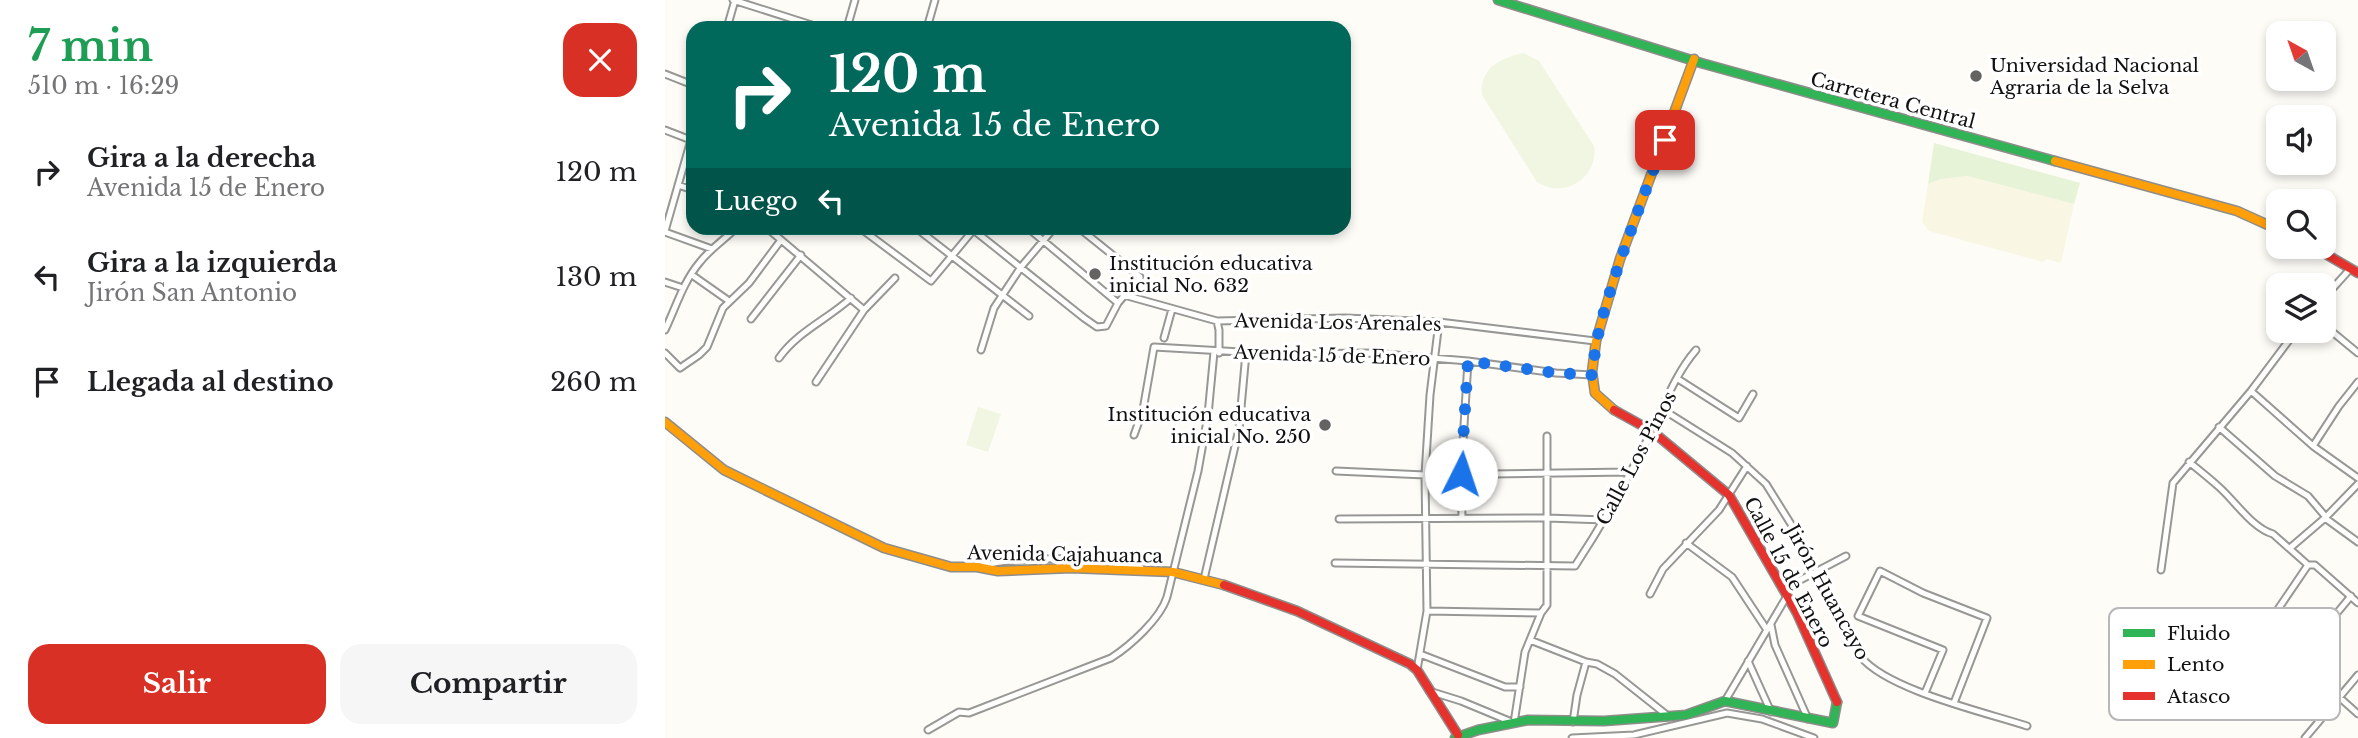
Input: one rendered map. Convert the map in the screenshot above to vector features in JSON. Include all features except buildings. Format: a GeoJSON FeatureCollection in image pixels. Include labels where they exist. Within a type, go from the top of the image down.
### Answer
{"type":"FeatureCollection","features":[{"type":"Feature","properties":{"kind":"main road","name":"Carretera Central"},"geometry":{"type":"LineString","coordinates":[[1498,0],[1694,59],[2237,211],[2266,224]]}},
{"type":"Feature","properties":{"kind":"main road"},"geometry":{"type":"LineString","coordinates":[[1593,375],[1595,341],[1629,231],[1674,118],[1694,59]]}},
{"type":"Feature","properties":{"kind":"main road"},"geometry":{"type":"LineString","coordinates":[[2335,259],[2355,270]]}},
{"type":"Feature","properties":{"kind":"main road","name":"Calle 15 de Enero"},"geometry":{"type":"LineString","coordinates":[[1593,375],[1593,389],[1600,401],[1652,431],[1730,495],[1797,613],[1837,698],[1833,723],[1808,719]]}},
{"type":"Feature","properties":{"kind":"main road","name":"Avenida Cajahuanca"},"geometry":{"type":"LineString","coordinates":[[665,422],[723,470],[884,548],[951,567],[977,567],[998,571],[1072,568],[1173,572],[1204,579],[1308,616],[1400,658],[1417,670],[1456,737]]}},
{"type":"Feature","properties":{"kind":"main road"},"geometry":{"type":"LineString","coordinates":[[1456,737],[1528,720],[1573,722],[1686,715],[1725,701],[1808,719]]}},
{"type":"Feature","properties":{"kind":"street"},"geometry":{"type":"LineString","coordinates":[[729,21],[734,0],[799,21]]}},
{"type":"Feature","properties":{"kind":"street"},"geometry":{"type":"LineString","coordinates":[[849,21],[855,0]]}},
{"type":"Feature","properties":{"kind":"street"},"geometry":{"type":"LineString","coordinates":[[929,21],[935,0]]}},
{"type":"Feature","properties":{"kind":"street"},"geometry":{"type":"LineString","coordinates":[[665,74],[686,82]]}},
{"type":"Feature","properties":{"kind":"street"},"geometry":{"type":"LineString","coordinates":[[665,130],[686,138]]}},
{"type":"Feature","properties":{"kind":"street"},"geometry":{"type":"LineString","coordinates":[[686,157],[665,232],[712,249]]}},
{"type":"Feature","properties":{"kind":"street"},"geometry":{"type":"LineString","coordinates":[[678,185],[686,188]]}},
{"type":"Feature","properties":{"kind":"street"},"geometry":{"type":"LineString","coordinates":[[665,330],[683,288],[698,264],[728,235]]}},
{"type":"Feature","properties":{"kind":"street"},"geometry":{"type":"LineString","coordinates":[[775,235],[865,310]]}},
{"type":"Feature","properties":{"kind":"street"},"geometry":{"type":"LineString","coordinates":[[869,235],[930,281],[968,235]]}},
{"type":"Feature","properties":{"kind":"street"},"geometry":{"type":"LineString","coordinates":[[925,235],[1029,316]]}},
{"type":"Feature","properties":{"kind":"street"},"geometry":{"type":"LineString","coordinates":[[982,235],[1084,318],[1097,327],[1106,326],[1118,303],[1140,277],[1088,235]]}},
{"type":"Feature","properties":{"kind":"street"},"geometry":{"type":"LineString","coordinates":[[1037,235],[1118,303]]}},
{"type":"Feature","properties":{"kind":"street"},"geometry":{"type":"LineString","coordinates":[[981,350],[994,307],[1021,267],[1048,235]]}},
{"type":"Feature","properties":{"kind":"street"},"geometry":{"type":"LineString","coordinates":[[665,353],[680,368],[699,355],[707,347],[723,308],[749,283],[781,240]]}},
{"type":"Feature","properties":{"kind":"street"},"geometry":{"type":"LineString","coordinates":[[751,318],[801,255]]}},
{"type":"Feature","properties":{"kind":"street"},"geometry":{"type":"LineString","coordinates":[[2336,287],[2355,270]]}},
{"type":"Feature","properties":{"kind":"street"},"geometry":{"type":"LineString","coordinates":[[692,275],[729,302]]}},
{"type":"Feature","properties":{"kind":"street"},"geometry":{"type":"LineString","coordinates":[[817,382],[865,310],[895,278]]}},
{"type":"Feature","properties":{"kind":"street"},"geometry":{"type":"LineString","coordinates":[[665,282],[683,288]]}},
{"type":"Feature","properties":{"kind":"street","name":"Avenida Los Arenales"},"geometry":{"type":"LineString","coordinates":[[1125,295],[1217,321],[1345,318],[1439,322],[1595,341]]}},
{"type":"Feature","properties":{"kind":"street"},"geometry":{"type":"LineString","coordinates":[[779,358],[799,337],[851,298]]}},
{"type":"Feature","properties":{"kind":"street"},"geometry":{"type":"LineString","coordinates":[[1164,338],[1172,309]]}},
{"type":"Feature","properties":{"kind":"street"},"geometry":{"type":"LineString","coordinates":[[927,730],[959,712],[969,713],[1103,661],[1118,653],[1160,612],[1165,603],[1198,471],[1219,330],[1217,321]]}},
{"type":"Feature","properties":{"kind":"street"},"geometry":{"type":"LineString","coordinates":[[1417,670],[1427,611],[1425,475],[1430,396],[1439,322]]}},
{"type":"Feature","properties":{"kind":"street"},"geometry":{"type":"LineString","coordinates":[[2336,335],[2358,353]]}},
{"type":"Feature","properties":{"kind":"street"},"geometry":{"type":"LineString","coordinates":[[2161,569],[2173,483],[2251,391],[2287,343]]}},
{"type":"Feature","properties":{"kind":"street","name":"Avenida 15 de Enero"},"geometry":{"type":"LineString","coordinates":[[1133,435],[1143,410],[1154,347],[1246,353],[1372,354],[1468,361],[1556,373],[1593,375]]}},
{"type":"Feature","properties":{"kind":"street","name":"Calle Los Pinos"},"geometry":{"type":"LineString","coordinates":[[1547,566],[1575,566],[1605,520],[1688,359],[1696,350]]}},
{"type":"Feature","properties":{"kind":"street"},"geometry":{"type":"LineString","coordinates":[[1204,579],[1239,429],[1246,353]]}},
{"type":"Feature","properties":{"kind":"street"},"geometry":{"type":"LineString","coordinates":[[1462,519],[1461,474],[1468,361]]}},
{"type":"Feature","properties":{"kind":"street"},"geometry":{"type":"LineString","coordinates":[[1678,379],[1739,418],[1753,394]]}},
{"type":"Feature","properties":{"kind":"street"},"geometry":{"type":"LineString","coordinates":[[2313,446],[2358,382]]}},
{"type":"Feature","properties":{"kind":"street"},"geometry":{"type":"LineString","coordinates":[[2251,391],[2313,446],[2358,478]]}},
{"type":"Feature","properties":{"kind":"street","name":"Jirón Huancayo"},"geometry":{"type":"LineString","coordinates":[[1662,409],[1732,453],[1766,484],[1779,502],[1860,657],[1868,666],[1915,691],[2027,726]]}},
{"type":"Feature","properties":{"kind":"street"},"geometry":{"type":"LineString","coordinates":[[2219,427],[2275,476],[2308,496],[2325,518],[2358,542]]}},
{"type":"Feature","properties":{"kind":"street"},"geometry":{"type":"LineString","coordinates":[[1429,691],[1514,723],[1525,652],[1546,605],[1546,436]]}},
{"type":"Feature","properties":{"kind":"street"},"geometry":{"type":"LineString","coordinates":[[2189,462],[2251,519],[2308,565],[2315,565],[2358,603]]}},
{"type":"Feature","properties":{"kind":"street"},"geometry":{"type":"LineString","coordinates":[[1650,594],[1663,569],[1719,510],[1747,466]]}},
{"type":"Feature","properties":{"kind":"street"},"geometry":{"type":"LineString","coordinates":[[1336,471],[1425,475],[1629,472]]}},
{"type":"Feature","properties":{"kind":"street"},"geometry":{"type":"LineString","coordinates":[[2290,548],[2325,518],[2358,484]]}},
{"type":"Feature","properties":{"kind":"street"},"geometry":{"type":"LineString","coordinates":[[1339,519],[1605,520]]}},
{"type":"Feature","properties":{"kind":"street"},"geometry":{"type":"LineString","coordinates":[[1686,543],[1732,577],[1767,630]]}},
{"type":"Feature","properties":{"kind":"street"},"geometry":{"type":"LineString","coordinates":[[1725,701],[1767,630],[1785,593],[1846,556]]}},
{"type":"Feature","properties":{"kind":"street"},"geometry":{"type":"LineString","coordinates":[[1335,563],[1547,566]]}},
{"type":"Feature","properties":{"kind":"street"},"geometry":{"type":"LineString","coordinates":[[2279,608],[2308,565]]}},
{"type":"Feature","properties":{"kind":"street"},"geometry":{"type":"LineString","coordinates":[[1925,693],[1943,650],[1858,616],[1880,571],[1923,593],[1987,618],[1954,703]]}},
{"type":"Feature","properties":{"kind":"street"},"geometry":{"type":"LineString","coordinates":[[2340,609],[2351,596]]}},
{"type":"Feature","properties":{"kind":"street"},"geometry":{"type":"LineString","coordinates":[[1427,611],[1541,613]]}},
{"type":"Feature","properties":{"kind":"street"},"geometry":{"type":"LineString","coordinates":[[1771,622],[1775,645],[1808,719]]}},
{"type":"Feature","properties":{"kind":"street"},"geometry":{"type":"LineString","coordinates":[[1530,640],[1597,664],[1615,674],[1668,716]]}},
{"type":"Feature","properties":{"kind":"street"},"geometry":{"type":"LineString","coordinates":[[1420,654],[1505,687],[1520,687]]}},
{"type":"Feature","properties":{"kind":"street"},"geometry":{"type":"LineString","coordinates":[[1748,661],[1771,712]]}},
{"type":"Feature","properties":{"kind":"street"},"geometry":{"type":"LineString","coordinates":[[1573,722],[1586,662]]}},
{"type":"Feature","properties":{"kind":"street"},"geometry":{"type":"LineString","coordinates":[[2340,696],[2358,675]]}},
{"type":"Feature","properties":{"kind":"street"},"geometry":{"type":"LineString","coordinates":[[2340,698],[2358,715]]}},
{"type":"Feature","properties":{"kind":"street"},"geometry":{"type":"LineString","coordinates":[[1572,738],[1634,735],[1727,713],[1762,719],[1814,738]]}},
{"type":"Feature","properties":{"kind":"street"},"geometry":{"type":"LineString","coordinates":[[2305,738],[2320,720]]}},
{"type":"Feature","properties":{"kind":"shaded area"},"geometry":{"type":"Polygon","coordinates":[[[1967,176],[2074,204],[2061,263],[2047,259],[2043,262],[1929,231],[1922,222],[1928,184],[1941,179],[1967,176]]]}},
{"type":"Feature","properties":{"kind":"green space"},"geometry":{"type":"Polygon","coordinates":[[[1523,53],[1539,61],[1594,146],[1591,167],[1585,176],[1568,187],[1547,187],[1537,182],[1482,95],[1484,78],[1488,71],[1500,61],[1523,53]]]}},
{"type":"Feature","properties":{"kind":"green space"},"geometry":{"type":"Polygon","coordinates":[[[1934,143],[2080,183],[2074,204],[1967,176],[1941,179],[1928,184],[1934,143]]]}},
{"type":"Feature","properties":{"kind":"green space"},"geometry":{"type":"Polygon","coordinates":[[[978,407],[1001,414],[988,452],[966,445],[978,407]]]}},
{"type":"Feature","properties":{"kind":"traffic: fast"},"geometry":{"type":"LineString","coordinates":[[1498,0],[1701,63],[2055,161]]}},
{"type":"Feature","properties":{"kind":"traffic: fast"},"geometry":{"type":"LineString","coordinates":[[1455,738],[1478,730],[1528,720],[1604,721],[1686,715],[1725,701],[1833,723],[1837,702]]}},
{"type":"Feature","properties":{"kind":"traffic: slow"},"geometry":{"type":"LineString","coordinates":[[1614,410],[1595,393],[1592,372],[1596,341],[1620,259],[1694,59]]}},
{"type":"Feature","properties":{"kind":"traffic: slow"},"geometry":{"type":"LineString","coordinates":[[2055,161],[2237,211],[2266,224]]}},
{"type":"Feature","properties":{"kind":"traffic: slow"},"geometry":{"type":"LineString","coordinates":[[665,422],[724,470],[884,548],[951,567],[977,567],[998,571],[1071,568],[1173,572],[1224,585]]}},
{"type":"Feature","properties":{"kind":"traffic: jam"},"geometry":{"type":"LineString","coordinates":[[2334,259],[2358,273]]}},
{"type":"Feature","properties":{"kind":"traffic: jam"},"geometry":{"type":"LineString","coordinates":[[1614,410],[1652,431],[1729,495],[1797,613],[1837,702]]}},
{"type":"Feature","properties":{"kind":"traffic: jam"},"geometry":{"type":"LineString","coordinates":[[1224,585],[1297,611],[1410,664],[1417,670],[1458,735]]}},
{"type":"Feature","properties":{"kind":"place","name":"Universidad Nacional Agraria de la Selva"},"geometry":{"type":"Point","coordinates":[1976,76]}},
{"type":"Feature","properties":{"kind":"place","name":"Institución educativa inicial No. 632"},"geometry":{"type":"Point","coordinates":[1095,274]}},
{"type":"Feature","properties":{"kind":"place","name":"Institución educativa inicial No. 250"},"geometry":{"type":"Point","coordinates":[1325,425]}},
{"type":"Feature","properties":{"kind":"route"},"geometry":{"type":"LineString","coordinates":[[1461,474],[1468,361],[1556,373],[1593,375],[1599,325],[1629,231],[1665,140]]}}]}
